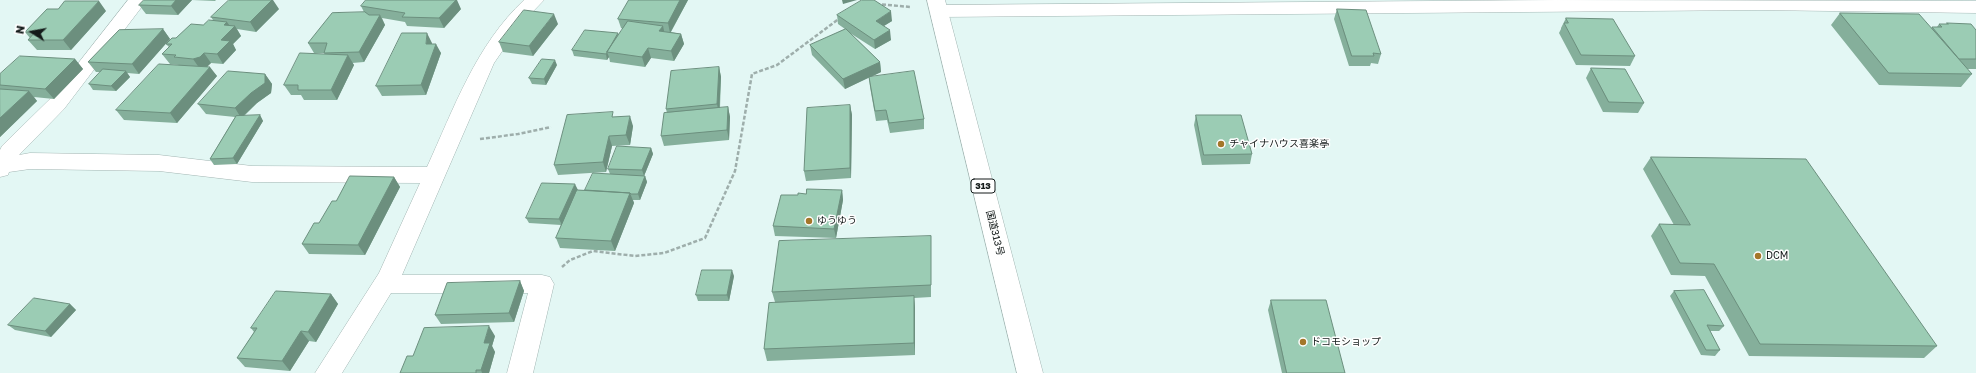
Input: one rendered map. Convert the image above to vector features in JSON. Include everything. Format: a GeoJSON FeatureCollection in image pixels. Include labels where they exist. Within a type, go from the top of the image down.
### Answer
{"type":"FeatureCollection","features":[{"type":"Feature","properties":{"kind":"main road"},"geometry":{"type":"LineString","coordinates":[[0,167],[10,151],[57,104],[138,0]]}},
{"type":"Feature","properties":{"kind":"main road"},"geometry":{"type":"LineString","coordinates":[[328,373],[385,284],[485,62],[514,20],[535,0]]}},
{"type":"Feature","properties":{"kind":"main road"},"geometry":{"type":"LineString","coordinates":[[937,5],[1534,3],[1976,7]]}},
{"type":"Feature","properties":{"kind":"main road","name":"国道313号"},"geometry":{"type":"LineString","coordinates":[[937,5],[1030,373]]}},
{"type":"Feature","properties":{"kind":"main road"},"geometry":{"type":"LineString","coordinates":[[0,167],[30,161],[151,163],[252,174],[433,175]]}},
{"type":"Feature","properties":{"kind":"main road"},"geometry":{"type":"LineString","coordinates":[[385,284],[542,284],[520,373]]}},
{"type":"Feature","properties":{"kind":"path"},"geometry":{"type":"LineString","coordinates":[[873,4],[937,5]]}},
{"type":"Feature","properties":{"kind":"path"},"geometry":{"type":"LineString","coordinates":[[542,284],[570,260],[593,251],[634,256],[664,253],[705,238],[735,170],[752,74],[777,65],[844,14]]}},
{"type":"Feature","properties":{"kind":"path"},"geometry":{"type":"LineString","coordinates":[[473,139],[518,134],[551,128]]}},
{"type":"Feature","properties":{"kind":"building"},"geometry":{"type":"Polygon","coordinates":[[[144,0],[176,0],[171,6],[139,5],[144,0]]]}},
{"type":"Feature","properties":{"kind":"building"},"geometry":{"type":"Polygon","coordinates":[[[229,0],[272,0],[250,22],[211,17],[229,0]]]}},
{"type":"Feature","properties":{"kind":"building"},"geometry":{"type":"Polygon","coordinates":[[[366,0],[456,0],[439,18],[402,17],[405,13],[361,6],[366,0]]]}},
{"type":"Feature","properties":{"kind":"building"},"geometry":{"type":"Polygon","coordinates":[[[629,0],[680,0],[668,23],[618,19],[629,0]]]}},
{"type":"Feature","properties":{"kind":"building"},"geometry":{"type":"Polygon","coordinates":[[[862,0],[874,0],[891,11],[876,21],[890,30],[874,40],[837,15],[862,0]]]}},
{"type":"Feature","properties":{"kind":"building"},"geometry":{"type":"Polygon","coordinates":[[[65,1],[99,1],[63,40],[28,40],[35,32],[25,32],[47,9],[58,9],[65,1]]]}},
{"type":"Feature","properties":{"kind":"building"},"geometry":{"type":"Polygon","coordinates":[[[1337,9],[1366,10],[1381,54],[1373,53],[1374,56],[1352,56],[1337,9]]]}},
{"type":"Feature","properties":{"kind":"building"},"geometry":{"type":"Polygon","coordinates":[[[524,10],[554,14],[529,46],[499,42],[524,10]]]}},
{"type":"Feature","properties":{"kind":"building"},"geometry":{"type":"Polygon","coordinates":[[[365,12],[369,15],[380,15],[359,52],[324,53],[327,43],[308,43],[332,13],[365,12]]]}},
{"type":"Feature","properties":{"kind":"building"},"geometry":{"type":"Polygon","coordinates":[[[1840,13],[1919,14],[1972,74],[1889,73],[1840,13]]]}},
{"type":"Feature","properties":{"kind":"building"},"geometry":{"type":"Polygon","coordinates":[[[1566,18],[1613,19],[1635,56],[1581,55],[1564,23],[1568,23],[1566,18]]]}},
{"type":"Feature","properties":{"kind":"building"},"geometry":{"type":"Polygon","coordinates":[[[209,20],[227,22],[224,25],[235,26],[221,40],[230,41],[217,54],[204,53],[200,57],[193,59],[174,57],[176,55],[162,54],[172,44],[166,44],[172,38],[176,38],[191,24],[203,25],[209,20]]]}},
{"type":"Feature","properties":{"kind":"building"},"geometry":{"type":"Polygon","coordinates":[[[628,21],[663,26],[659,31],[681,34],[671,51],[648,48],[642,57],[607,52],[628,21]]]}},
{"type":"Feature","properties":{"kind":"building"},"geometry":{"type":"Polygon","coordinates":[[[1947,23],[1971,24],[1976,30],[1976,59],[1959,59],[1932,27],[1942,27],[1939,24],[1948,24],[1947,23]]]}},
{"type":"Feature","properties":{"kind":"building"},"geometry":{"type":"Polygon","coordinates":[[[163,29],[132,64],[88,62],[119,30],[163,29]]]}},
{"type":"Feature","properties":{"kind":"building"},"geometry":{"type":"Polygon","coordinates":[[[846,29],[880,62],[843,79],[810,45],[846,29]]]}},
{"type":"Feature","properties":{"kind":"building"},"geometry":{"type":"Polygon","coordinates":[[[585,30],[618,33],[606,54],[572,50],[585,30]]]}},
{"type":"Feature","properties":{"kind":"building"},"geometry":{"type":"Polygon","coordinates":[[[402,33],[427,33],[426,44],[436,44],[421,85],[376,86],[402,33]]]}},
{"type":"Feature","properties":{"kind":"building"},"geometry":{"type":"Polygon","coordinates":[[[300,53],[348,55],[331,90],[298,90],[298,85],[284,85],[300,53]]]}},
{"type":"Feature","properties":{"kind":"building"},"geometry":{"type":"Polygon","coordinates":[[[20,56],[75,59],[45,89],[0,85],[0,74],[20,56]]]}},
{"type":"Feature","properties":{"kind":"building"},"geometry":{"type":"Polygon","coordinates":[[[542,59],[555,60],[544,79],[529,78],[542,59]]]}},
{"type":"Feature","properties":{"kind":"building"},"geometry":{"type":"Polygon","coordinates":[[[159,64],[210,67],[170,113],[116,110],[159,64]]]}},
{"type":"Feature","properties":{"kind":"building"},"geometry":{"type":"Polygon","coordinates":[[[719,67],[717,104],[666,109],[671,71],[719,67]]]}},
{"type":"Feature","properties":{"kind":"building"},"geometry":{"type":"Polygon","coordinates":[[[1591,68],[1625,69],[1644,103],[1609,102],[1591,68]]]}},
{"type":"Feature","properties":{"kind":"building"},"geometry":{"type":"Polygon","coordinates":[[[103,69],[126,71],[111,86],[89,84],[103,69]]]}},
{"type":"Feature","properties":{"kind":"building"},"geometry":{"type":"Polygon","coordinates":[[[228,71],[265,74],[265,83],[251,93],[235,108],[198,104],[228,71]]]}},
{"type":"Feature","properties":{"kind":"building"},"geometry":{"type":"Polygon","coordinates":[[[914,71],[924,119],[889,123],[886,110],[875,111],[869,77],[914,71]]]}},
{"type":"Feature","properties":{"kind":"building"},"geometry":{"type":"Polygon","coordinates":[[[0,89],[29,91],[0,118],[0,89]]]}},
{"type":"Feature","properties":{"kind":"building"},"geometry":{"type":"Polygon","coordinates":[[[850,105],[850,168],[804,171],[807,108],[850,105]]]}},
{"type":"Feature","properties":{"kind":"building"},"geometry":{"type":"Polygon","coordinates":[[[728,107],[727,130],[661,136],[664,113],[728,107]]]}},
{"type":"Feature","properties":{"kind":"building"},"geometry":{"type":"Polygon","coordinates":[[[613,112],[612,117],[630,116],[626,135],[609,136],[603,162],[554,165],[567,115],[613,112]]]}},
{"type":"Feature","properties":{"kind":"building"},"geometry":{"type":"Polygon","coordinates":[[[260,115],[233,158],[210,159],[236,116],[260,115]]]}},
{"type":"Feature","properties":{"kind":"building","name":"チャイナハウス喜楽亭"},"geometry":{"type":"Polygon","coordinates":[[[1196,115],[1241,115],[1252,154],[1204,155],[1196,115]]]}},
{"type":"Feature","properties":{"kind":"building"},"geometry":{"type":"Polygon","coordinates":[[[617,146],[651,148],[642,170],[608,169],[617,146]]]}},
{"type":"Feature","properties":{"kind":"building","name":"DCM"},"geometry":{"type":"Polygon","coordinates":[[[1651,157],[1806,159],[1937,346],[1760,344],[1714,264],[1680,263],[1659,224],[1690,225],[1651,157]]]}},
{"type":"Feature","properties":{"kind":"building"},"geometry":{"type":"Polygon","coordinates":[[[593,173],[645,176],[638,194],[585,190],[593,173]]]}},
{"type":"Feature","properties":{"kind":"building"},"geometry":{"type":"Polygon","coordinates":[[[350,176],[394,177],[358,245],[302,244],[314,223],[319,223],[332,201],[336,201],[350,176]]]}},
{"type":"Feature","properties":{"kind":"building"},"geometry":{"type":"Polygon","coordinates":[[[542,183],[575,184],[559,219],[526,218],[542,183]]]}},
{"type":"Feature","properties":{"kind":"building","name":"ゆうゆう"},"geometry":{"type":"Polygon","coordinates":[[[807,189],[842,190],[834,229],[773,226],[781,195],[798,195],[798,193],[806,194],[807,189]]]}},
{"type":"Feature","properties":{"kind":"building"},"geometry":{"type":"Polygon","coordinates":[[[577,190],[630,193],[611,241],[556,238],[577,190]]]}},
{"type":"Feature","properties":{"kind":"building"},"geometry":{"type":"Polygon","coordinates":[[[931,236],[931,285],[772,292],[779,241],[931,236]]]}},
{"type":"Feature","properties":{"kind":"building"},"geometry":{"type":"Polygon","coordinates":[[[702,270],[732,270],[727,295],[696,295],[702,270]]]}},
{"type":"Feature","properties":{"kind":"building"},"geometry":{"type":"Polygon","coordinates":[[[520,281],[509,313],[435,315],[447,283],[520,281]]]}},
{"type":"Feature","properties":{"kind":"building"},"geometry":{"type":"Polygon","coordinates":[[[1704,290],[1724,326],[1707,325],[1720,350],[1706,350],[1674,291],[1704,290]]]}},
{"type":"Feature","properties":{"kind":"building"},"geometry":{"type":"Polygon","coordinates":[[[276,291],[331,294],[308,332],[301,331],[282,361],[237,358],[257,328],[251,328],[276,291]]]}},
{"type":"Feature","properties":{"kind":"building"},"geometry":{"type":"Polygon","coordinates":[[[914,296],[914,343],[764,349],[769,303],[914,296]]]}},
{"type":"Feature","properties":{"kind":"building"},"geometry":{"type":"Polygon","coordinates":[[[34,298],[70,304],[45,331],[8,325],[34,298]]]}},
{"type":"Feature","properties":{"kind":"building","name":"ドコモショップ"},"geometry":{"type":"Polygon","coordinates":[[[1271,300],[1326,300],[1345,373],[1287,373],[1271,300]]]}},
{"type":"Feature","properties":{"kind":"building"},"geometry":{"type":"Polygon","coordinates":[[[489,326],[484,343],[490,343],[481,370],[476,370],[476,373],[400,373],[407,356],[413,356],[424,328],[489,326]]]}},
{"type":"Feature","properties":{"kind":"place","name":"チャイナハウス喜楽亭"},"geometry":{"type":"Point","coordinates":[1221,144]}},
{"type":"Feature","properties":{"kind":"place","name":"ゆうゆう"},"geometry":{"type":"Point","coordinates":[809,221]}},
{"type":"Feature","properties":{"kind":"place","name":"DCM"},"geometry":{"type":"Point","coordinates":[1758,256]}},
{"type":"Feature","properties":{"kind":"place","name":"ドコモショップ"},"geometry":{"type":"Point","coordinates":[1303,342]}}]}
